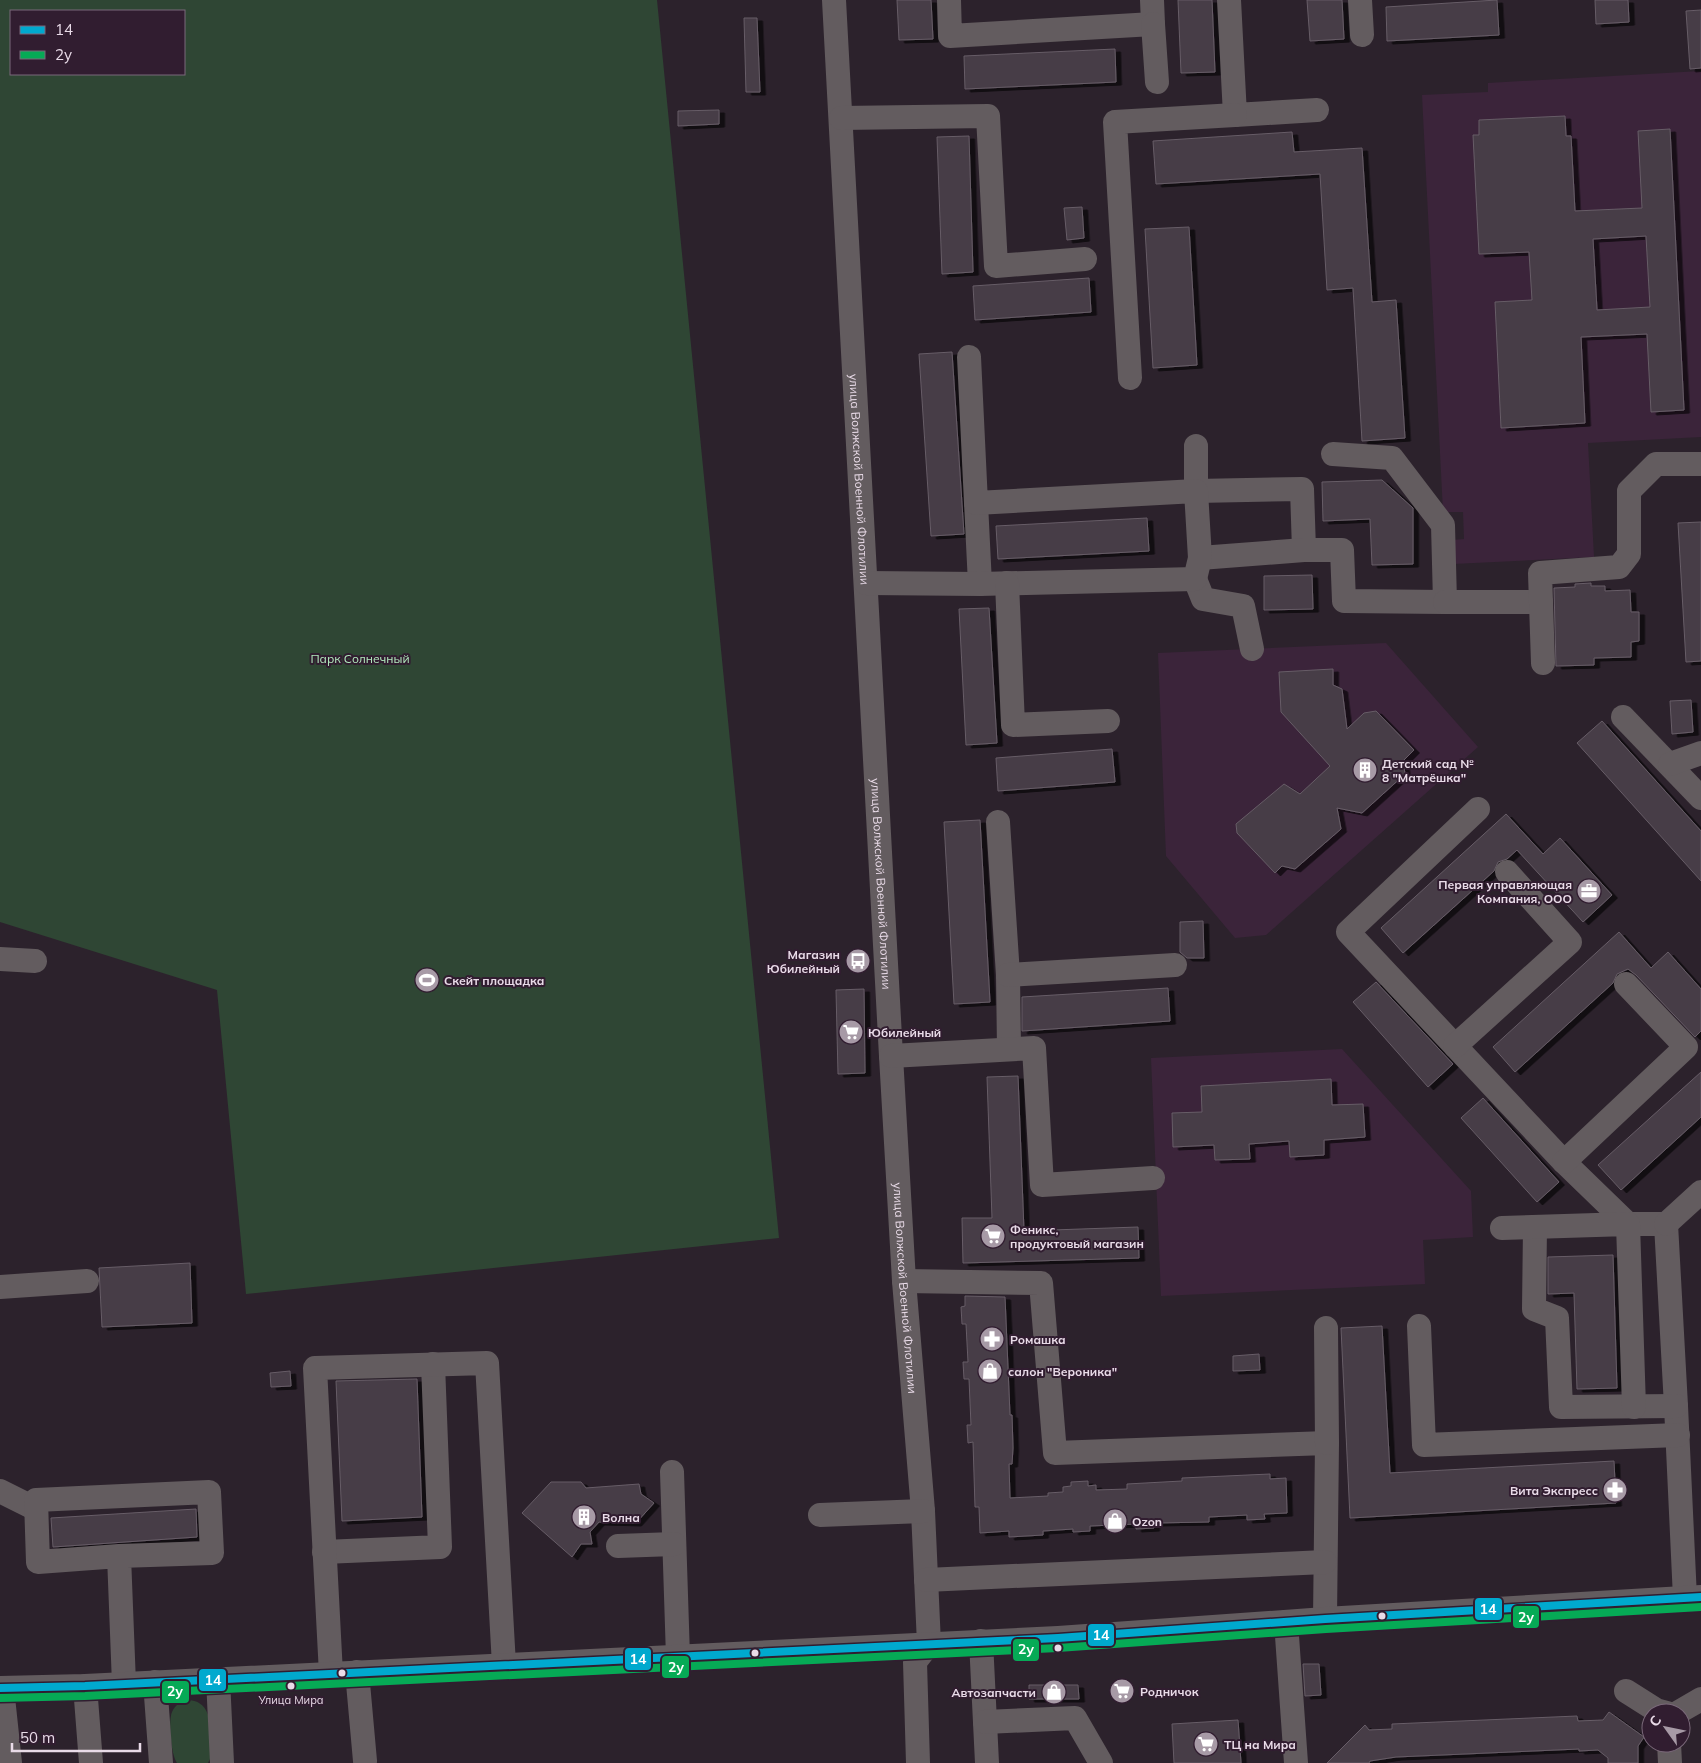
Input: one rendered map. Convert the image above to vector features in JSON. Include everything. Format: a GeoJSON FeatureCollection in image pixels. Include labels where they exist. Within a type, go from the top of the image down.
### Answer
{"type":"FeatureCollection","features":[{"type":"Feature","properties":{"kind":"street","name":"улица Волжской Военной Флотилии"},"geometry":{"type":"LineString","coordinates":[[834,0],[904,1281],[923,1511],[929,1644]]}},
{"type":"Feature","properties":{"kind":"street"},"geometry":{"type":"LineString","coordinates":[[949,0],[950,36],[1153,24]]}},
{"type":"Feature","properties":{"kind":"street"},"geometry":{"type":"LineString","coordinates":[[1152,0],[1157,82]]}},
{"type":"Feature","properties":{"kind":"street"},"geometry":{"type":"LineString","coordinates":[[1229,0],[1235,115]]}},
{"type":"Feature","properties":{"kind":"street"},"geometry":{"type":"LineString","coordinates":[[1360,0],[1362,35]]}},
{"type":"Feature","properties":{"kind":"street"},"geometry":{"type":"LineString","coordinates":[[1130,378],[1115,122],[1317,110]]}},
{"type":"Feature","properties":{"kind":"street"},"geometry":{"type":"LineString","coordinates":[[841,118],[988,116],[996,266],[1085,259]]}},
{"type":"Feature","properties":{"kind":"street"},"geometry":{"type":"LineString","coordinates":[[969,357],[980,584]]}},
{"type":"Feature","properties":{"kind":"street"},"geometry":{"type":"LineString","coordinates":[[1196,446],[1197,568],[1203,599],[1243,606],[1252,649]]}},
{"type":"Feature","properties":{"kind":"street"},"geometry":{"type":"LineString","coordinates":[[1333,454],[1392,458],[1444,525],[1445,602]]}},
{"type":"Feature","properties":{"kind":"street"},"geometry":{"type":"LineString","coordinates":[[1543,663],[1540,573],[1619,567],[1629,554],[1629,491],[1656,464],[1701,464]]}},
{"type":"Feature","properties":{"kind":"street"},"geometry":{"type":"LineString","coordinates":[[976,503],[1196,491],[1302,489],[1304,550]]}},
{"type":"Feature","properties":{"kind":"street"},"geometry":{"type":"LineString","coordinates":[[866,583],[1008,583],[1197,568],[1304,550],[1342,550],[1344,601],[1541,602]]}},
{"type":"Feature","properties":{"kind":"street"},"geometry":{"type":"LineString","coordinates":[[1008,583],[1013,725],[1108,721]]}},
{"type":"Feature","properties":{"kind":"street"},"geometry":{"type":"LineString","coordinates":[[1623,717],[1701,798]]}},
{"type":"Feature","properties":{"kind":"street"},"geometry":{"type":"LineString","coordinates":[[1670,764],[1701,753]]}},
{"type":"Feature","properties":{"kind":"street"},"geometry":{"type":"LineString","coordinates":[[1478,809],[1348,932],[1564,1162],[1628,1224],[1634,1406]]}},
{"type":"Feature","properties":{"kind":"street"},"geometry":{"type":"LineString","coordinates":[[998,822],[1008,975],[1009,1049]]}},
{"type":"Feature","properties":{"kind":"street"},"geometry":{"type":"LineString","coordinates":[[1455,1046],[1570,942],[1508,872]]}},
{"type":"Feature","properties":{"kind":"street"},"geometry":{"type":"LineString","coordinates":[[0,959],[35,962]]}},
{"type":"Feature","properties":{"kind":"street"},"geometry":{"type":"LineString","coordinates":[[1008,975],[1175,965]]}},
{"type":"Feature","properties":{"kind":"street"},"geometry":{"type":"LineString","coordinates":[[1564,1162],[1686,1047],[1626,984]]}},
{"type":"Feature","properties":{"kind":"street"},"geometry":{"type":"LineString","coordinates":[[891,1056],[1034,1048],[1042,1185],[1153,1178]]}},
{"type":"Feature","properties":{"kind":"street"},"geometry":{"type":"LineString","coordinates":[[1502,1228],[1666,1224],[1701,1192]]}},
{"type":"Feature","properties":{"kind":"street"},"geometry":{"type":"LineString","coordinates":[[10,1763],[1,1688],[85,1686],[1058,1638],[1693,1597],[1678,1435],[1666,1224]]}},
{"type":"Feature","properties":{"kind":"street"},"geometry":{"type":"LineString","coordinates":[[1535,1227],[1534,1309],[1557,1318],[1561,1408],[1676,1406]]}},
{"type":"Feature","properties":{"kind":"street"},"geometry":{"type":"LineString","coordinates":[[0,1287],[87,1281]]}},
{"type":"Feature","properties":{"kind":"street"},"geometry":{"type":"LineString","coordinates":[[904,1281],[1042,1283],[1055,1453],[1327,1443]]}},
{"type":"Feature","properties":{"kind":"street"},"geometry":{"type":"LineString","coordinates":[[1419,1326],[1424,1444],[1678,1435]]}},
{"type":"Feature","properties":{"kind":"street"},"geometry":{"type":"LineString","coordinates":[[1325,1620],[1326,1328]]}},
{"type":"Feature","properties":{"kind":"street"},"geometry":{"type":"LineString","coordinates":[[331,1674],[315,1368],[487,1363],[504,1665]]}},
{"type":"Feature","properties":{"kind":"street"},"geometry":{"type":"LineString","coordinates":[[324,1552],[440,1547],[433,1364]]}},
{"type":"Feature","properties":{"kind":"street"},"geometry":{"type":"LineString","coordinates":[[672,1472],[678,1656]]}},
{"type":"Feature","properties":{"kind":"street"},"geometry":{"type":"LineString","coordinates":[[0,1491],[36,1509]]}},
{"type":"Feature","properties":{"kind":"street"},"geometry":{"type":"LineString","coordinates":[[209,1492],[212,1553],[119,1556],[38,1562],[36,1500],[209,1492]]}},
{"type":"Feature","properties":{"kind":"street"},"geometry":{"type":"LineString","coordinates":[[820,1515],[923,1511]]}},
{"type":"Feature","properties":{"kind":"street"},"geometry":{"type":"LineString","coordinates":[[618,1546],[674,1544]]}},
{"type":"Feature","properties":{"kind":"street"},"geometry":{"type":"LineString","coordinates":[[119,1556],[124,1684]]}},
{"type":"Feature","properties":{"kind":"street"},"geometry":{"type":"LineString","coordinates":[[926,1580],[1325,1562]]}},
{"type":"Feature","properties":{"kind":"street"},"geometry":{"type":"LineString","coordinates":[[1286,1622],[1296,1763]]}},
{"type":"Feature","properties":{"kind":"street"},"geometry":{"type":"LineString","coordinates":[[981,1641],[987,1763]]}},
{"type":"Feature","properties":{"kind":"street"},"geometry":{"type":"LineString","coordinates":[[918,1763],[915,1662],[929,1644]]}},
{"type":"Feature","properties":{"kind":"street"},"geometry":{"type":"LineString","coordinates":[[357,1672],[365,1761]]}},
{"type":"Feature","properties":{"kind":"street"},"geometry":{"type":"LineString","coordinates":[[218,1679],[222,1763]]}},
{"type":"Feature","properties":{"kind":"street"},"geometry":{"type":"LineString","coordinates":[[156,1682],[161,1763]]}},
{"type":"Feature","properties":{"kind":"street"},"geometry":{"type":"LineString","coordinates":[[85,1686],[91,1763]]}},
{"type":"Feature","properties":{"kind":"street"},"geometry":{"type":"LineString","coordinates":[[1626,1691],[1645,1703]]}},
{"type":"Feature","properties":{"kind":"street"},"geometry":{"type":"LineString","coordinates":[[985,1722],[1075,1718],[1101,1763]]}},
{"type":"Feature","properties":{"kind":"shaded area"},"geometry":{"type":"Polygon","coordinates":[[[1701,71],[1701,437],[1588,443],[1594,557],[1453,564],[1452,540],[1464,539],[1463,512],[1443,512],[1422,95],[1488,92],[1488,83],[1701,71]]]}},
{"type":"Feature","properties":{"kind":"shaded area"},"geometry":{"type":"Polygon","coordinates":[[[1386,643],[1478,747],[1266,935],[1235,938],[1166,856],[1158,653],[1386,643]]]}},
{"type":"Feature","properties":{"kind":"shaded area"},"geometry":{"type":"Polygon","coordinates":[[[1342,1049],[1471,1191],[1473,1237],[1423,1240],[1425,1284],[1161,1296],[1151,1058],[1342,1049]]]}},
{"type":"Feature","properties":{"kind":"green space","name":"Парк Солнечный"},"geometry":{"type":"Polygon","coordinates":[[[0,0],[657,0],[779,1238],[246,1294],[217,990],[0,922],[0,0]]]}},
{"type":"Feature","properties":{"kind":"green space"},"geometry":{"type":"Polygon","coordinates":[[[187,1700],[203,1706],[210,1721],[211,1757],[208,1763],[177,1763],[173,1753],[171,1716],[176,1706],[187,1700]]]}},
{"type":"Feature","properties":{"kind":"building"},"geometry":{"type":"Polygon","coordinates":[[[897,0],[931,0],[933,39],[899,40],[897,0]]]}},
{"type":"Feature","properties":{"kind":"building"},"geometry":{"type":"Polygon","coordinates":[[[1178,0],[1212,0],[1215,72],[1181,73],[1178,0]]]}},
{"type":"Feature","properties":{"kind":"building"},"geometry":{"type":"Polygon","coordinates":[[[1307,0],[1342,0],[1344,39],[1310,41],[1307,0]]]}},
{"type":"Feature","properties":{"kind":"building"},"geometry":{"type":"Polygon","coordinates":[[[1497,0],[1499,35],[1387,41],[1386,7],[1497,0]]]}},
{"type":"Feature","properties":{"kind":"building"},"geometry":{"type":"Polygon","coordinates":[[[1595,0],[1628,0],[1629,22],[1596,24],[1595,0]]]}},
{"type":"Feature","properties":{"kind":"building"},"geometry":{"type":"Polygon","coordinates":[[[1701,10],[1701,68],[1690,69],[1686,11],[1701,10]]]}},
{"type":"Feature","properties":{"kind":"building"},"geometry":{"type":"Polygon","coordinates":[[[744,18],[757,18],[760,92],[746,92],[744,18]]]}},
{"type":"Feature","properties":{"kind":"building"},"geometry":{"type":"Polygon","coordinates":[[[1115,49],[1116,82],[965,89],[964,56],[1115,49]]]}},
{"type":"Feature","properties":{"kind":"building"},"geometry":{"type":"Polygon","coordinates":[[[719,110],[719,124],[678,126],[678,111],[719,110]]]}},
{"type":"Feature","properties":{"kind":"building"},"geometry":{"type":"Polygon","coordinates":[[[1565,116],[1566,136],[1571,136],[1575,211],[1642,208],[1638,131],[1670,129],[1684,410],[1651,412],[1647,334],[1581,337],[1585,423],[1501,428],[1495,302],[1532,300],[1529,252],[1479,254],[1473,135],[1479,135],[1479,120],[1565,116]],[[1646,236],[1593,239],[1597,310],[1650,307],[1646,236]]]}},
{"type":"Feature","properties":{"kind":"building"},"geometry":{"type":"Polygon","coordinates":[[[1292,132],[1294,152],[1362,148],[1372,302],[1396,300],[1405,438],[1362,441],[1353,288],[1327,290],[1320,174],[1156,184],[1153,141],[1292,132]]]}},
{"type":"Feature","properties":{"kind":"building"},"geometry":{"type":"Polygon","coordinates":[[[969,136],[973,272],[942,274],[937,137],[969,136]]]}},
{"type":"Feature","properties":{"kind":"building"},"geometry":{"type":"Polygon","coordinates":[[[1082,207],[1084,238],[1067,240],[1064,208],[1082,207]]]}},
{"type":"Feature","properties":{"kind":"building"},"geometry":{"type":"Polygon","coordinates":[[[1189,227],[1197,365],[1153,368],[1145,229],[1189,227]]]}},
{"type":"Feature","properties":{"kind":"building"},"geometry":{"type":"Polygon","coordinates":[[[1089,278],[1091,312],[975,320],[973,286],[1089,278]]]}},
{"type":"Feature","properties":{"kind":"building"},"geometry":{"type":"Polygon","coordinates":[[[952,352],[964,534],[931,536],[919,354],[952,352]]]}},
{"type":"Feature","properties":{"kind":"building"},"geometry":{"type":"Polygon","coordinates":[[[1382,480],[1413,508],[1413,564],[1372,565],[1370,519],[1323,521],[1322,482],[1382,480]]]}},
{"type":"Feature","properties":{"kind":"building"},"geometry":{"type":"Polygon","coordinates":[[[1147,518],[1149,551],[998,559],[996,526],[1147,518]]]}},
{"type":"Feature","properties":{"kind":"building"},"geometry":{"type":"Polygon","coordinates":[[[1701,522],[1701,661],[1686,662],[1678,523],[1701,522]]]}},
{"type":"Feature","properties":{"kind":"building"},"geometry":{"type":"Polygon","coordinates":[[[1312,575],[1313,609],[1264,610],[1264,576],[1312,575]]]}},
{"type":"Feature","properties":{"kind":"building"},"geometry":{"type":"Polygon","coordinates":[[[1591,583],[1591,586],[1605,586],[1605,591],[1630,590],[1631,612],[1639,612],[1639,641],[1631,642],[1631,657],[1594,658],[1594,665],[1556,666],[1554,588],[1575,587],[1575,584],[1591,583]]]}},
{"type":"Feature","properties":{"kind":"building"},"geometry":{"type":"Polygon","coordinates":[[[989,608],[997,743],[966,745],[959,609],[989,608]]]}},
{"type":"Feature","properties":{"kind":"building","name":"Детский сад № 8 \"Матрёшка\""},"geometry":{"type":"Polygon","coordinates":[[[1333,669],[1333,685],[1342,689],[1347,729],[1364,713],[1376,711],[1414,750],[1403,761],[1405,774],[1362,813],[1337,808],[1341,829],[1295,869],[1282,866],[1275,873],[1237,833],[1236,824],[1284,784],[1300,794],[1330,766],[1281,712],[1279,672],[1333,669]]]}},
{"type":"Feature","properties":{"kind":"building"},"geometry":{"type":"Polygon","coordinates":[[[1691,700],[1693,732],[1672,734],[1670,701],[1691,700]]]}},
{"type":"Feature","properties":{"kind":"building"},"geometry":{"type":"Polygon","coordinates":[[[1602,721],[1701,831],[1701,881],[1577,743],[1602,721]]]}},
{"type":"Feature","properties":{"kind":"building"},"geometry":{"type":"Polygon","coordinates":[[[1112,749],[1115,782],[998,791],[996,758],[1112,749]]]}},
{"type":"Feature","properties":{"kind":"building"},"geometry":{"type":"Polygon","coordinates":[[[1506,814],[1543,854],[1560,838],[1612,895],[1583,922],[1517,850],[1507,859],[1498,862],[1494,871],[1403,953],[1381,928],[1506,814]]]}},
{"type":"Feature","properties":{"kind":"building"},"geometry":{"type":"Polygon","coordinates":[[[980,820],[990,1002],[954,1004],[944,822],[980,820]]]}},
{"type":"Feature","properties":{"kind":"building"},"geometry":{"type":"Polygon","coordinates":[[[1203,921],[1204,958],[1187,958],[1180,952],[1180,922],[1203,921]]]}},
{"type":"Feature","properties":{"kind":"building"},"geometry":{"type":"Polygon","coordinates":[[[1619,932],[1651,968],[1668,952],[1701,989],[1701,1031],[1695,1037],[1628,969],[1617,974],[1613,983],[1515,1072],[1493,1047],[1619,932]]]}},
{"type":"Feature","properties":{"kind":"building"},"geometry":{"type":"Polygon","coordinates":[[[1376,982],[1453,1064],[1428,1087],[1353,1002],[1376,982]]]}},
{"type":"Feature","properties":{"kind":"building"},"geometry":{"type":"Polygon","coordinates":[[[1168,988],[1170,1021],[1022,1031],[1022,997],[1168,988]]]}},
{"type":"Feature","properties":{"kind":"building","name":"Юбилейный"},"geometry":{"type":"Polygon","coordinates":[[[864,989],[865,1073],[838,1074],[836,990],[864,989]]]}},
{"type":"Feature","properties":{"kind":"building"},"geometry":{"type":"Polygon","coordinates":[[[1701,1072],[1701,1117],[1621,1190],[1598,1165],[1701,1072]]]}},
{"type":"Feature","properties":{"kind":"building"},"geometry":{"type":"Polygon","coordinates":[[[1018,1076],[1024,1231],[1138,1227],[1139,1258],[963,1263],[962,1218],[992,1218],[987,1077],[1018,1076]]]}},
{"type":"Feature","properties":{"kind":"building"},"geometry":{"type":"Polygon","coordinates":[[[1331,1079],[1332,1105],[1363,1104],[1365,1137],[1324,1140],[1324,1155],[1290,1157],[1289,1141],[1249,1144],[1250,1159],[1215,1160],[1214,1145],[1173,1147],[1172,1113],[1202,1112],[1201,1086],[1331,1079]]]}},
{"type":"Feature","properties":{"kind":"building"},"geometry":{"type":"Polygon","coordinates":[[[1483,1098],[1559,1182],[1537,1202],[1461,1118],[1483,1098]]]}},
{"type":"Feature","properties":{"kind":"building"},"geometry":{"type":"Polygon","coordinates":[[[1613,1255],[1617,1388],[1577,1389],[1574,1293],[1548,1294],[1548,1257],[1613,1255]]]}},
{"type":"Feature","properties":{"kind":"building"},"geometry":{"type":"Polygon","coordinates":[[[190,1263],[192,1323],[102,1327],[99,1268],[190,1263]]]}},
{"type":"Feature","properties":{"kind":"building"},"geometry":{"type":"Polygon","coordinates":[[[965,1296],[1005,1297],[1013,1448],[1012,1464],[1009,1464],[1010,1498],[1048,1496],[1048,1493],[1063,1492],[1063,1487],[1071,1486],[1071,1482],[1088,1481],[1088,1486],[1096,1485],[1096,1490],[1127,1489],[1127,1484],[1182,1481],[1182,1478],[1270,1474],[1270,1479],[1286,1478],[1287,1513],[1264,1514],[1265,1519],[1247,1520],[1247,1515],[1209,1517],[1209,1522],[1154,1523],[1154,1528],[1136,1529],[1136,1524],[1090,1526],[1090,1531],[1073,1532],[1073,1529],[1043,1531],[1043,1535],[1009,1537],[1009,1531],[980,1533],[979,1507],[975,1507],[973,1442],[968,1443],[967,1425],[971,1425],[969,1379],[964,1379],[963,1362],[968,1362],[966,1324],[962,1324],[961,1307],[965,1306],[965,1296]]]}},
{"type":"Feature","properties":{"kind":"building"},"geometry":{"type":"Polygon","coordinates":[[[1382,1326],[1390,1473],[1614,1461],[1616,1503],[1350,1518],[1341,1328],[1382,1326]]]}},
{"type":"Feature","properties":{"kind":"building"},"geometry":{"type":"Polygon","coordinates":[[[1259,1354],[1260,1370],[1233,1371],[1233,1356],[1259,1354]]]}},
{"type":"Feature","properties":{"kind":"building"},"geometry":{"type":"Polygon","coordinates":[[[290,1371],[291,1386],[271,1387],[270,1373],[290,1371]]]}},
{"type":"Feature","properties":{"kind":"building"},"geometry":{"type":"Polygon","coordinates":[[[417,1379],[422,1517],[342,1521],[336,1381],[417,1379]]]}},
{"type":"Feature","properties":{"kind":"building","name":"Волна"},"geometry":{"type":"Polygon","coordinates":[[[551,1482],[581,1482],[586,1488],[639,1484],[641,1494],[654,1503],[636,1523],[599,1522],[590,1532],[592,1544],[581,1544],[572,1557],[522,1513],[551,1482]]]}},
{"type":"Feature","properties":{"kind":"building"},"geometry":{"type":"Polygon","coordinates":[[[196,1509],[197,1537],[53,1547],[51,1518],[196,1509]]]}},
{"type":"Feature","properties":{"kind":"building"},"geometry":{"type":"Polygon","coordinates":[[[1303,1664],[1319,1664],[1321,1695],[1305,1696],[1303,1664]]]}},
{"type":"Feature","properties":{"kind":"building","name":"Автозапчасти"},"geometry":{"type":"Polygon","coordinates":[[[1029,1685],[1078,1685],[1079,1699],[1029,1699],[1029,1685]]]}},
{"type":"Feature","properties":{"kind":"building"},"geometry":{"type":"Polygon","coordinates":[[[1609,1712],[1641,1735],[1641,1742],[1638,1746],[1638,1763],[1608,1763],[1608,1758],[1598,1750],[1579,1751],[1579,1749],[1396,1757],[1370,1761],[1369,1763],[1327,1763],[1365,1725],[1369,1730],[1392,1729],[1392,1724],[1577,1716],[1578,1721],[1603,1720],[1609,1712]]]}},
{"type":"Feature","properties":{"kind":"building","name":"ТЦ на Мира"},"geometry":{"type":"Polygon","coordinates":[[[1238,1720],[1241,1763],[1174,1763],[1172,1724],[1238,1720]]]}},
{"type":"Feature","properties":{"kind":"transit line","name":"14"},"geometry":{"type":"LineString","coordinates":[[0,1688],[85,1686],[1058,1638],[1325,1619],[1701,1597]]}},
{"type":"Feature","properties":{"kind":"transit line","name":"2у"},"geometry":{"type":"LineString","coordinates":[[0,1698],[85,1696],[1058,1648],[1326,1629],[1701,1607]]}},
{"type":"Feature","properties":{"kind":"place","name":"Детский сад № 8 \"Матрёшка\""},"geometry":{"type":"Point","coordinates":[1365,770]}},
{"type":"Feature","properties":{"kind":"place","name":"Первая управляющая Компания, ООО"},"geometry":{"type":"Point","coordinates":[1589,891]}},
{"type":"Feature","properties":{"kind":"place","name":"Магазин Юбилейный"},"geometry":{"type":"Point","coordinates":[858,961]}},
{"type":"Feature","properties":{"kind":"place","name":"Скейт площадка"},"geometry":{"type":"Point","coordinates":[427,980]}},
{"type":"Feature","properties":{"kind":"place","name":"Юбилейный"},"geometry":{"type":"Point","coordinates":[851,1032]}},
{"type":"Feature","properties":{"kind":"place","name":"Феникс, продуктовый магазин"},"geometry":{"type":"Point","coordinates":[993,1236]}},
{"type":"Feature","properties":{"kind":"place","name":"Ромашка"},"geometry":{"type":"Point","coordinates":[992,1339]}},
{"type":"Feature","properties":{"kind":"place","name":"салон \"Вероника\""},"geometry":{"type":"Point","coordinates":[990,1371]}},
{"type":"Feature","properties":{"kind":"place","name":"Вита Экспресс"},"geometry":{"type":"Point","coordinates":[1615,1490]}},
{"type":"Feature","properties":{"kind":"place","name":"Волна"},"geometry":{"type":"Point","coordinates":[584,1517]}},
{"type":"Feature","properties":{"kind":"place","name":"Ozon"},"geometry":{"type":"Point","coordinates":[1115,1521]}},
{"type":"Feature","properties":{"kind":"place","name":"Улица Мира"},"geometry":{"type":"Point","coordinates":[291,1686]}},
{"type":"Feature","properties":{"kind":"place","name":"Родничок"},"geometry":{"type":"Point","coordinates":[1122,1691]}},
{"type":"Feature","properties":{"kind":"place","name":"Автозапчасти"},"geometry":{"type":"Point","coordinates":[1054,1692]}},
{"type":"Feature","properties":{"kind":"place","name":"ТЦ на Мира"},"geometry":{"type":"Point","coordinates":[1206,1744]}}]}
